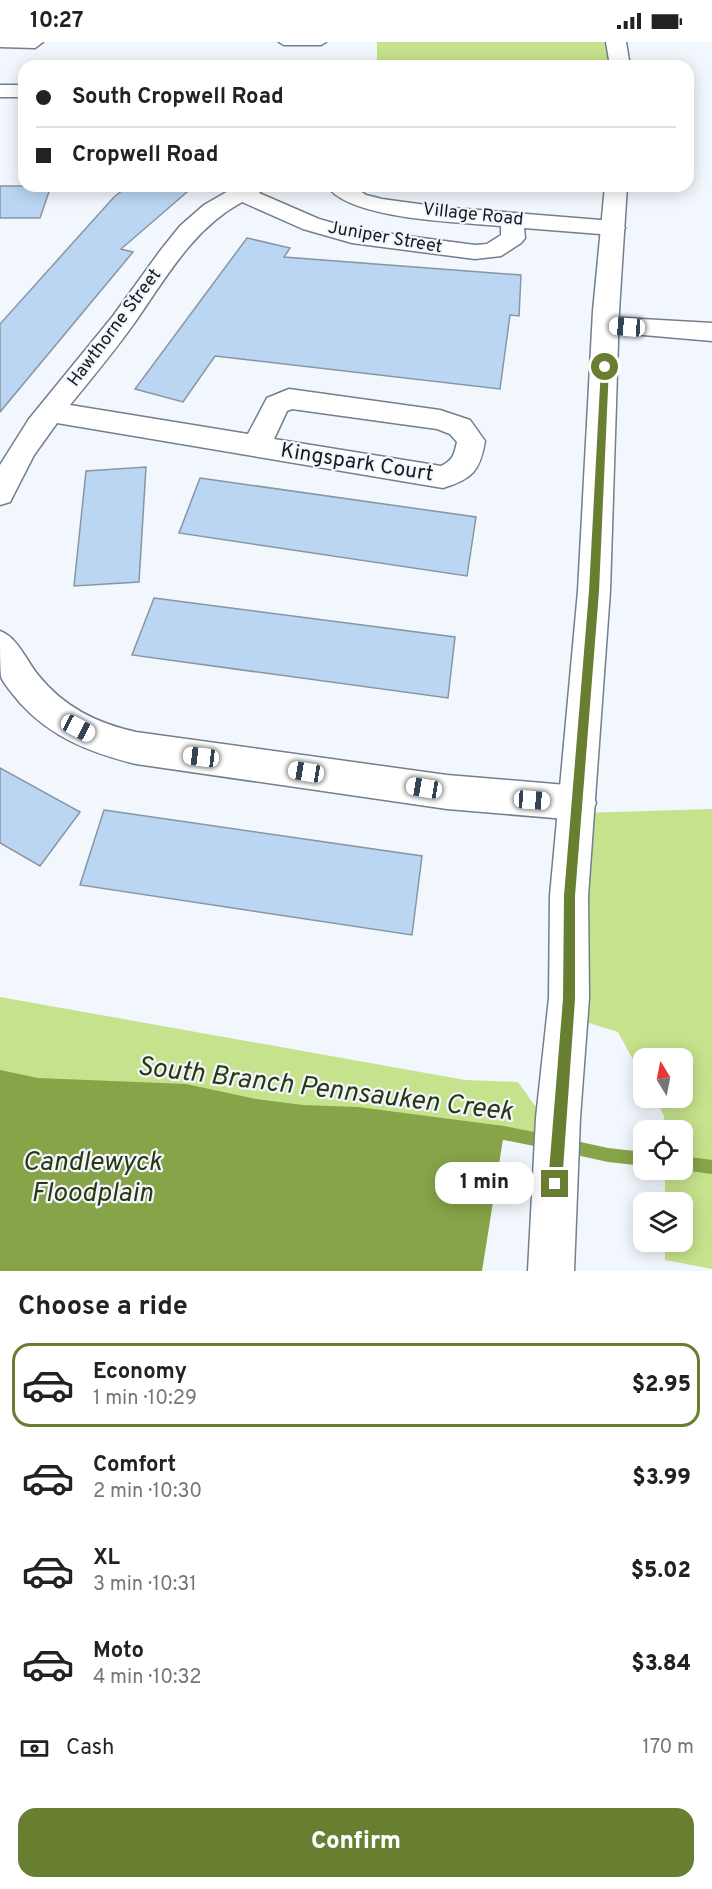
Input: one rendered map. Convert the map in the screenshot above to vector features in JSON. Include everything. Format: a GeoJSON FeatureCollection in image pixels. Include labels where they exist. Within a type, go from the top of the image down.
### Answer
{"type":"FeatureCollection","features":[{"type":"Feature","properties":{"kind":"street"},"geometry":{"type":"LineString","coordinates":[[616,42],[619,60]]}},
{"type":"Feature","properties":{"kind":"street"},"geometry":{"type":"LineString","coordinates":[[0,91],[18,92]]}},
{"type":"Feature","properties":{"kind":"street","name":"Hawthorne Street"},"geometry":{"type":"LineString","coordinates":[[0,494],[19,456],[50,412],[121,323],[189,231],[218,206],[243,192]]}},
{"type":"Feature","properties":{"kind":"street","name":"Juniper Street"},"geometry":{"type":"LineString","coordinates":[[253,192],[311,224],[352,236],[475,252],[494,250],[513,238],[512,220]]}},
{"type":"Feature","properties":{"kind":"street","name":"Village Road"},"geometry":{"type":"LineString","coordinates":[[346,192],[357,200],[382,206],[441,214],[613,228]]}},
{"type":"Feature","properties":{"kind":"street"},"geometry":{"type":"LineString","coordinates":[[551,1271],[558,1118],[569,999],[569,896],[595,579],[606,325],[616,192]]}},
{"type":"Feature","properties":{"kind":"street"},"geometry":{"type":"LineString","coordinates":[[606,325],[712,332]]}},
{"type":"Feature","properties":{"kind":"street","name":"Kingspark Court"},"geometry":{"type":"LineString","coordinates":[[50,412],[256,447],[443,477],[462,470],[468,460],[471,441],[460,427],[440,420],[289,399],[277,405],[256,447]]}},
{"type":"Feature","properties":{"kind":"street"},"geometry":{"type":"LineString","coordinates":[[0,645],[12,669],[33,695],[60,718],[95,737],[136,748],[447,792],[578,803]]}},
{"type":"Feature","properties":{"kind":"lane"},"geometry":{"type":"LineString","coordinates":[[0,44],[35,45],[38,42]]}},
{"type":"Feature","properties":{"kind":"lane"},"geometry":{"type":"LineString","coordinates":[[284,42],[321,42]]}},
{"type":"Feature","properties":{"kind":"shaded area"},"geometry":{"type":"Polygon","coordinates":[[[377,42],[616,42],[619,60],[377,60],[377,42]]]}},
{"type":"Feature","properties":{"kind":"shaded area"},"geometry":{"type":"Polygon","coordinates":[[[712,809],[712,1269],[665,1260],[665,1252],[693,1252],[693,1192],[665,1192],[665,1180],[693,1180],[693,1120],[664,1120],[660,1108],[693,1108],[693,1048],[633,1048],[633,1060],[618,1032],[560,1014],[581,813],[712,809]]]}},
{"type":"Feature","properties":{"kind":"shaded area"},"geometry":{"type":"Polygon","coordinates":[[[0,997],[465,1080],[518,1082],[563,1145],[504,1133],[358,1114],[303,1112],[256,1106],[186,1091],[38,1085],[0,1077],[0,997]]]}},
{"type":"Feature","properties":{"kind":"water","name":"Candlewyck Floodplain"},"geometry":{"type":"Polygon","coordinates":[[[0,1077],[38,1085],[186,1091],[256,1106],[303,1112],[358,1114],[504,1133],[482,1271],[0,1271],[0,1077]]]}},
{"type":"Feature","properties":{"kind":"building"},"geometry":{"type":"Polygon","coordinates":[[[0,186],[18,186],[18,192],[49,192],[40,218],[0,218],[0,186]]]}},
{"type":"Feature","properties":{"kind":"building"},"geometry":{"type":"Polygon","coordinates":[[[120,192],[187,192],[121,249],[133,252],[0,412],[0,324],[120,192]]]}},
{"type":"Feature","properties":{"kind":"building"},"geometry":{"type":"Polygon","coordinates":[[[247,238],[290,248],[284,257],[521,275],[519,316],[510,315],[500,389],[215,356],[183,402],[135,389],[247,238]]]}},
{"type":"Feature","properties":{"kind":"building"},"geometry":{"type":"Polygon","coordinates":[[[146,467],[139,582],[74,586],[86,471],[146,467]]]}},
{"type":"Feature","properties":{"kind":"building"},"geometry":{"type":"Polygon","coordinates":[[[200,478],[476,517],[467,576],[179,533],[200,478]]]}},
{"type":"Feature","properties":{"kind":"building"},"geometry":{"type":"Polygon","coordinates":[[[154,598],[455,637],[448,698],[132,655],[154,598]]]}},
{"type":"Feature","properties":{"kind":"building"},"geometry":{"type":"Polygon","coordinates":[[[0,768],[80,812],[40,866],[0,843],[0,768]]]}},
{"type":"Feature","properties":{"kind":"building"},"geometry":{"type":"Polygon","coordinates":[[[104,810],[422,856],[412,935],[80,885],[104,810]]]}},
{"type":"Feature","properties":{"kind":"waterway","name":"South Branch Pennsauken Creek"},"geometry":{"type":"LineString","coordinates":[[0,1077],[38,1085],[186,1091],[256,1106],[303,1112],[358,1114],[504,1133],[549,1142]]}},
{"type":"Feature","properties":{"kind":"waterway","name":"South Branch Pennsauken Creek"},"geometry":{"type":"LineString","coordinates":[[567,1146],[633,1158]]}},
{"type":"Feature","properties":{"kind":"waterway","name":"South Branch Pennsauken Creek"},"geometry":{"type":"LineString","coordinates":[[693,1164],[712,1167]]}},
{"type":"Feature","properties":{"kind":"route"},"geometry":{"type":"LineString","coordinates":[[555,1184],[558,1118],[569,999],[569,896],[580,785],[594,591],[605,367]]}}]}
